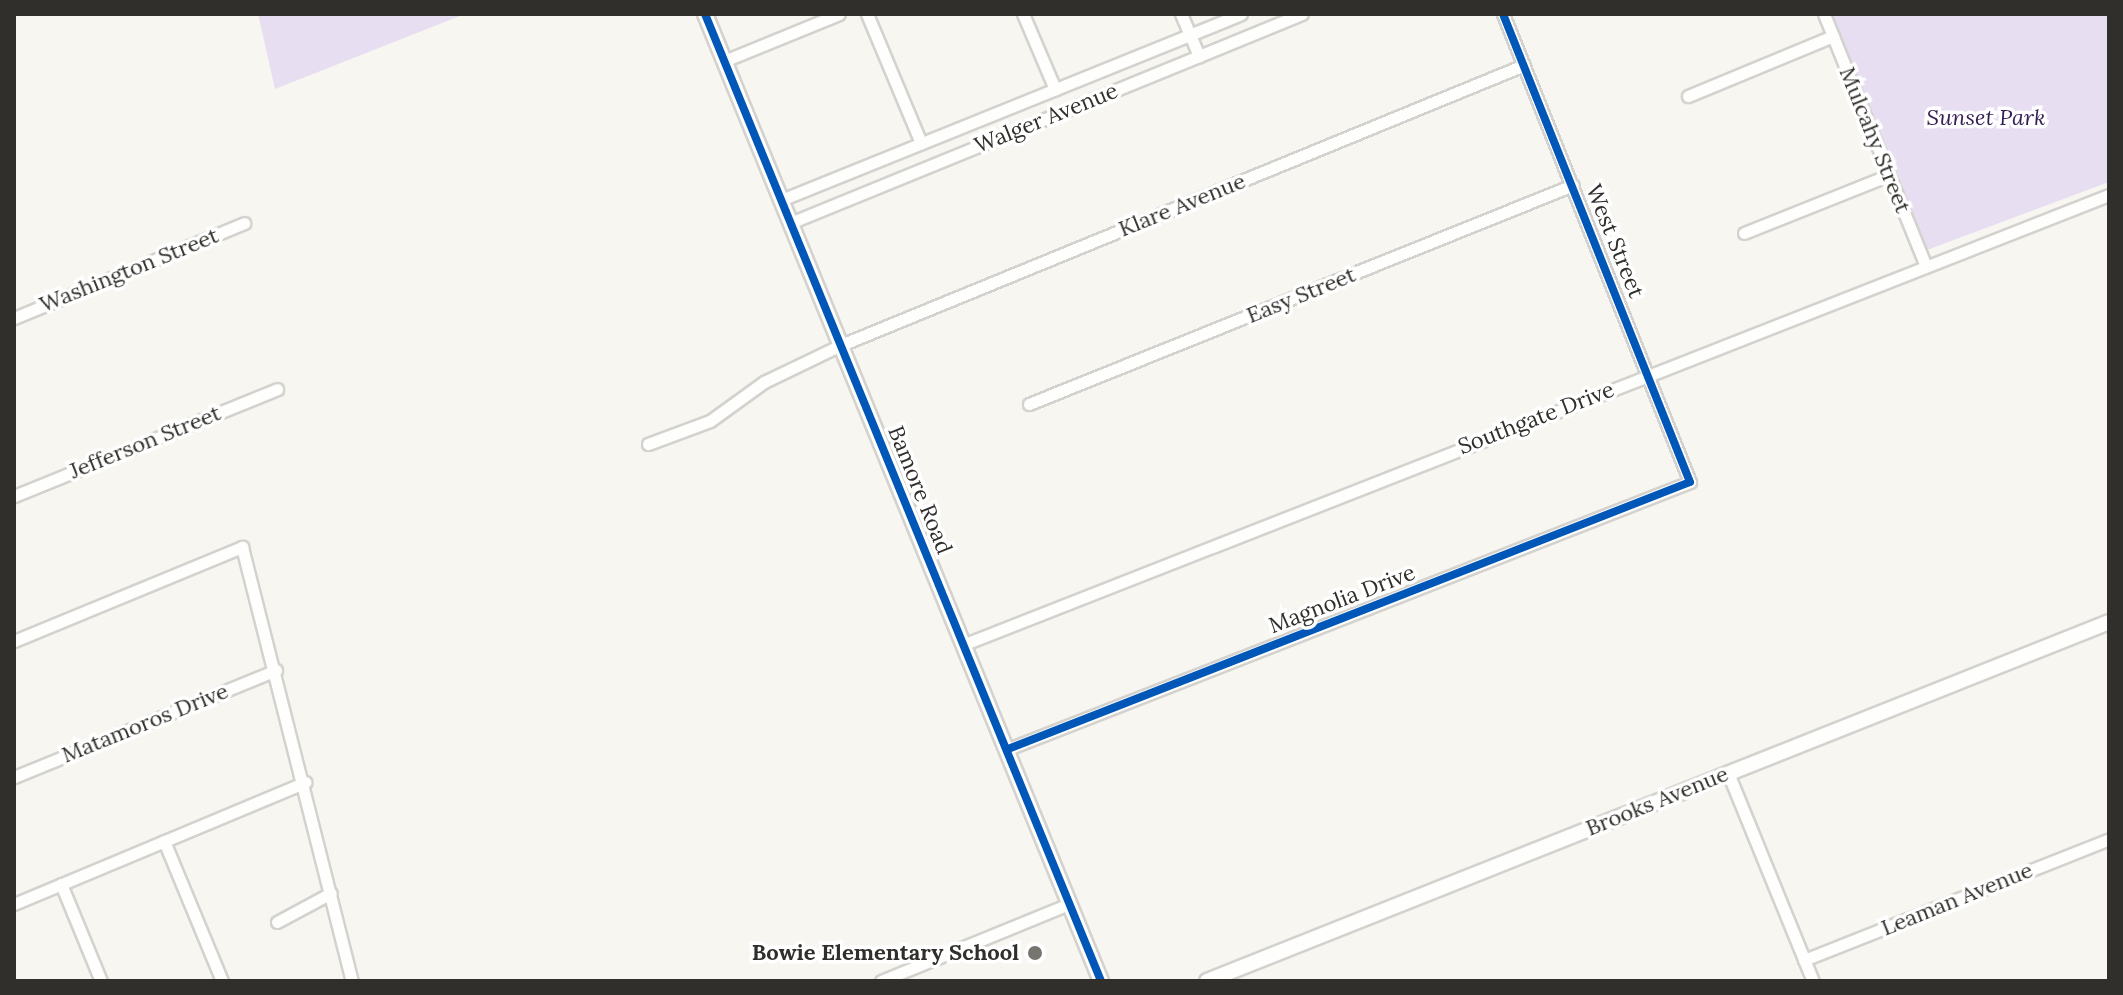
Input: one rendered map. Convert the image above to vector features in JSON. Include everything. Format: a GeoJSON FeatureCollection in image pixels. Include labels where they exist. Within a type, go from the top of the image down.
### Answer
{"type":"FeatureCollection","features":[{"type":"Feature","properties":{"kind":"street","name":"Bamore Road"},"geometry":{"type":"LineString","coordinates":[[705,14],[1101,981]]}},
{"type":"Feature","properties":{"kind":"street"},"geometry":{"type":"LineString","coordinates":[[724,61],[839,14]]}},
{"type":"Feature","properties":{"kind":"street"},"geometry":{"type":"LineString","coordinates":[[867,14],[921,143]]}},
{"type":"Feature","properties":{"kind":"street"},"geometry":{"type":"LineString","coordinates":[[1023,14],[1055,89]]}},
{"type":"Feature","properties":{"kind":"street"},"geometry":{"type":"LineString","coordinates":[[1181,14],[1199,56]]}},
{"type":"Feature","properties":{"kind":"street","name":"Walger Avenue"},"geometry":{"type":"LineString","coordinates":[[781,200],[1241,14]]}},
{"type":"Feature","properties":{"kind":"street","name":"Walger Avenue"},"geometry":{"type":"LineString","coordinates":[[790,223],[1302,14]]}},
{"type":"Feature","properties":{"kind":"street","name":"West Street"},"geometry":{"type":"LineString","coordinates":[[1503,14],[1690,482]]}},
{"type":"Feature","properties":{"kind":"street","name":"Mulcahy Street"},"geometry":{"type":"LineString","coordinates":[[1824,14],[1926,266]]}},
{"type":"Feature","properties":{"kind":"street"},"geometry":{"type":"LineString","coordinates":[[1688,96],[1833,36]]}},
{"type":"Feature","properties":{"kind":"street","name":"Klare Avenue"},"geometry":{"type":"LineString","coordinates":[[648,444],[710,421],[764,382],[841,345],[1524,65]]}},
{"type":"Feature","properties":{"kind":"street"},"geometry":{"type":"LineString","coordinates":[[1744,233],[1889,175]]}},
{"type":"Feature","properties":{"kind":"street","name":"Easy Street"},"geometry":{"type":"LineString","coordinates":[[1029,404],[1573,185]]}},
{"type":"Feature","properties":{"kind":"street","name":"Southgate Drive"},"geometry":{"type":"LineString","coordinates":[[965,644],[2109,195]]}},
{"type":"Feature","properties":{"kind":"street","name":"Washington Street"},"geometry":{"type":"LineString","coordinates":[[14,318],[244,223]]}},
{"type":"Feature","properties":{"kind":"street","name":"Jefferson Street"},"geometry":{"type":"LineString","coordinates":[[14,496],[277,389]]}},
{"type":"Feature","properties":{"kind":"street","name":"Magnolia Drive"},"geometry":{"type":"LineString","coordinates":[[1008,749],[1690,482]]}},
{"type":"Feature","properties":{"kind":"street"},"geometry":{"type":"LineString","coordinates":[[14,641],[242,547],[305,782],[352,981]]}},
{"type":"Feature","properties":{"kind":"street","name":"Brooks Avenue"},"geometry":{"type":"LineString","coordinates":[[1207,981],[2109,622]]}},
{"type":"Feature","properties":{"kind":"street","name":"Matamoros Drive"},"geometry":{"type":"LineString","coordinates":[[14,777],[276,670]]}},
{"type":"Feature","properties":{"kind":"street"},"geometry":{"type":"LineString","coordinates":[[1728,773],[1813,981]]}},
{"type":"Feature","properties":{"kind":"street"},"geometry":{"type":"LineString","coordinates":[[14,904],[305,782]]}},
{"type":"Feature","properties":{"kind":"street","name":"Leaman Avenue"},"geometry":{"type":"LineString","coordinates":[[1804,960],[2109,839]]}},
{"type":"Feature","properties":{"kind":"street"},"geometry":{"type":"LineString","coordinates":[[164,841],[222,981]]}},
{"type":"Feature","properties":{"kind":"street"},"geometry":{"type":"LineString","coordinates":[[61,884],[101,981]]}},
{"type":"Feature","properties":{"kind":"street"},"geometry":{"type":"LineString","coordinates":[[277,922],[331,893]]}},
{"type":"Feature","properties":{"kind":"street"},"geometry":{"type":"LineString","coordinates":[[881,981],[1069,904]]}},
{"type":"Feature","properties":{"kind":"green space"},"geometry":{"type":"Polygon","coordinates":[[[258,14],[465,14],[275,89],[258,14]]]}},
{"type":"Feature","properties":{"kind":"green space","name":"Sunset Park"},"geometry":{"type":"Polygon","coordinates":[[[1831,14],[2109,14],[2109,182],[1927,250],[1831,14]]]}},
{"type":"Feature","properties":{"kind":"cycle path"},"geometry":{"type":"LineString","coordinates":[[705,14],[1101,981]]}},
{"type":"Feature","properties":{"kind":"cycle path"},"geometry":{"type":"LineString","coordinates":[[1008,749],[1690,482],[1503,14]]}},
{"type":"Feature","properties":{"kind":"place","name":"Bowie Elementary School"},"geometry":{"type":"Point","coordinates":[1035,953]}}]}
